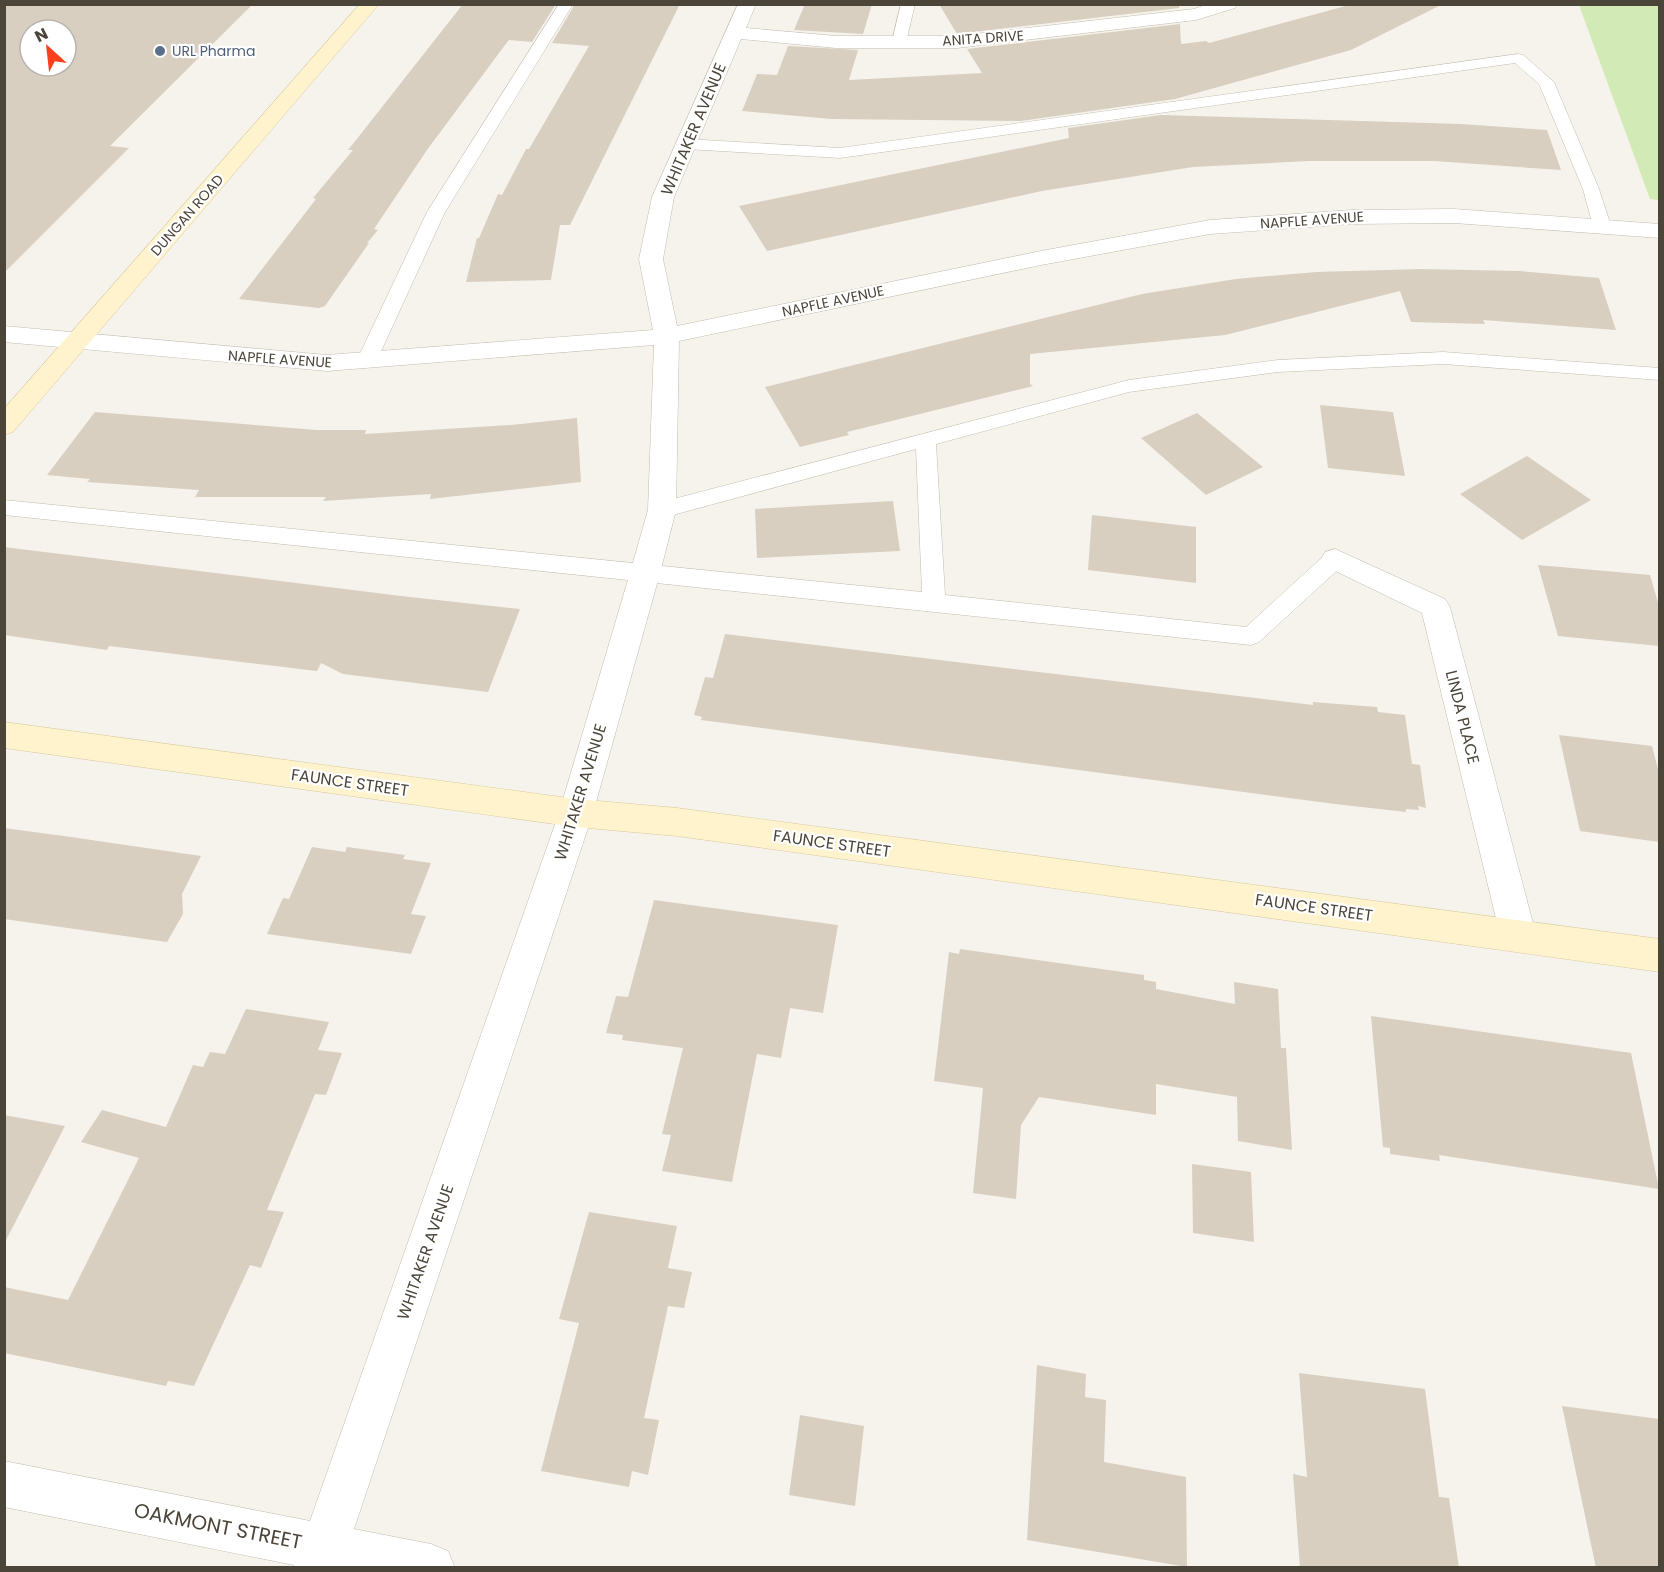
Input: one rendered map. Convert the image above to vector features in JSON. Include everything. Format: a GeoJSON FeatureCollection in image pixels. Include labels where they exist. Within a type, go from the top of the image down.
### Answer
{"type":"FeatureCollection","features":[{"type":"Feature","properties":{"kind":"street","name":"DUNGAN ROAD"},"geometry":{"type":"LineString","coordinates":[[4,426],[370,4]]}},
{"type":"Feature","properties":{"kind":"street","name":"WHITAKER AVENUE"},"geometry":{"type":"LineString","coordinates":[[320,1558],[576,813],[645,573],[662,510],[667,336],[655,288],[651,259],[663,197],[747,4]]}},
{"type":"Feature","properties":{"kind":"street","name":"ANITA DRIVE"},"geometry":{"type":"LineString","coordinates":[[734,33],[836,42],[957,42],[1196,14],[1229,4]]}},
{"type":"Feature","properties":{"kind":"street","name":"NAPFLE AVENUE"},"geometry":{"type":"LineString","coordinates":[[4,334],[271,360],[327,363],[667,336],[1041,258],[1210,227],[1352,217],[1454,216],[1659,231]]}},
{"type":"Feature","properties":{"kind":"street","name":"LINDA PLACE"},"geometry":{"type":"LineString","coordinates":[[1335,559],[1435,607],[1518,935]]}},
{"type":"Feature","properties":{"kind":"street","name":"FAUNCE STREET"},"geometry":{"type":"LineString","coordinates":[[4,735],[576,813],[676,822],[1659,956]]}},
{"type":"Feature","properties":{"kind":"street","name":"OAKMONT STREET"},"geometry":{"type":"LineString","coordinates":[[4,1484],[320,1558],[431,1568]]}},
{"type":"Feature","properties":{"kind":"lane"},"geometry":{"type":"LineString","coordinates":[[367,360],[436,212],[566,4]]}},
{"type":"Feature","properties":{"kind":"lane"},"geometry":{"type":"LineString","coordinates":[[899,42],[908,4]]}},
{"type":"Feature","properties":{"kind":"lane"},"geometry":{"type":"LineString","coordinates":[[686,144],[840,153],[1518,58],[1546,82],[1591,189],[1602,226]]}},
{"type":"Feature","properties":{"kind":"lane"},"geometry":{"type":"LineString","coordinates":[[662,510],[1129,386],[1278,366],[1443,358],[1659,374]]}},
{"type":"Feature","properties":{"kind":"lane"},"geometry":{"type":"LineString","coordinates":[[926,440],[934,602]]}},
{"type":"Feature","properties":{"kind":"lane"},"geometry":{"type":"LineString","coordinates":[[4,507],[1251,636],[1335,559]]}},
{"type":"Feature","properties":{"kind":"green space"},"geometry":{"type":"Polygon","coordinates":[[[1579,5],[1659,5],[1659,200],[1650,199],[1579,5]]]}},
{"type":"Feature","properties":{"kind":"building"},"geometry":{"type":"Polygon","coordinates":[[[4,4],[253,4],[110,146],[129,148],[4,273],[4,4]]]}},
{"type":"Feature","properties":{"kind":"building"},"geometry":{"type":"Polygon","coordinates":[[[463,4],[556,4],[532,42],[509,40],[505,45],[427,150],[374,229],[378,230],[325,306],[319,308],[239,299],[316,199],[313,198],[353,150],[348,150],[463,4]]]}},
{"type":"Feature","properties":{"kind":"building"},"geometry":{"type":"Polygon","coordinates":[[[575,4],[680,4],[570,225],[560,225],[551,280],[466,282],[477,238],[479,238],[498,194],[502,195],[526,149],[529,149],[589,46],[552,43],[575,4]]]}},
{"type":"Feature","properties":{"kind":"building"},"geometry":{"type":"Polygon","coordinates":[[[805,4],[872,4],[863,34],[794,30],[805,4]]]}},
{"type":"Feature","properties":{"kind":"building"},"geometry":{"type":"Polygon","coordinates":[[[939,4],[1179,4],[1179,8],[957,34],[939,4]]]}},
{"type":"Feature","properties":{"kind":"building"},"geometry":{"type":"Polygon","coordinates":[[[1353,4],[1443,4],[1351,50],[1175,99],[1021,121],[831,119],[742,111],[757,74],[777,75],[788,46],[858,50],[849,80],[982,73],[967,49],[1180,24],[1181,44],[1206,41],[1209,43],[1353,4]]]}},
{"type":"Feature","properties":{"kind":"building"},"geometry":{"type":"Polygon","coordinates":[[[1161,115],[1461,124],[1547,130],[1561,170],[1434,161],[1309,161],[1193,167],[1042,191],[767,251],[739,206],[1069,138],[1068,128],[1161,115]]]}},
{"type":"Feature","properties":{"kind":"building"},"geometry":{"type":"Polygon","coordinates":[[[1421,269],[1519,271],[1599,278],[1616,330],[1483,320],[1485,324],[1411,322],[1400,291],[1225,335],[1030,354],[1030,384],[1033,386],[847,432],[849,435],[800,447],[765,387],[1142,294],[1236,279],[1316,272],[1421,269]]]}},
{"type":"Feature","properties":{"kind":"building"},"geometry":{"type":"Polygon","coordinates":[[[1320,405],[1393,412],[1405,476],[1328,468],[1320,405]]]}},
{"type":"Feature","properties":{"kind":"building"},"geometry":{"type":"Polygon","coordinates":[[[95,412],[317,430],[366,430],[365,434],[511,425],[577,418],[581,482],[430,499],[431,494],[323,501],[326,497],[195,497],[199,490],[87,482],[90,479],[47,475],[95,412]]]}},
{"type":"Feature","properties":{"kind":"building"},"geometry":{"type":"Polygon","coordinates":[[[1197,413],[1263,467],[1206,495],[1141,438],[1197,413]]]}},
{"type":"Feature","properties":{"kind":"building"},"geometry":{"type":"Polygon","coordinates":[[[1527,456],[1591,500],[1522,540],[1460,494],[1527,456]]]}},
{"type":"Feature","properties":{"kind":"building"},"geometry":{"type":"Polygon","coordinates":[[[893,501],[900,551],[757,558],[755,509],[893,501]]]}},
{"type":"Feature","properties":{"kind":"building"},"geometry":{"type":"Polygon","coordinates":[[[1092,515],[1196,527],[1196,583],[1088,570],[1092,515]]]}},
{"type":"Feature","properties":{"kind":"building"},"geometry":{"type":"Polygon","coordinates":[[[4,547],[520,609],[488,692],[343,674],[321,663],[317,671],[109,646],[107,650],[4,635],[4,547]]]}},
{"type":"Feature","properties":{"kind":"building"},"geometry":{"type":"Polygon","coordinates":[[[1538,565],[1650,575],[1659,606],[1659,646],[1558,636],[1538,565]]]}},
{"type":"Feature","properties":{"kind":"building"},"geometry":{"type":"Polygon","coordinates":[[[725,634],[1313,705],[1313,702],[1377,707],[1378,712],[1405,715],[1412,764],[1420,765],[1426,808],[1418,806],[1419,810],[1406,809],[1406,812],[1335,804],[701,720],[702,717],[694,715],[705,677],[713,678],[725,634]]]}},
{"type":"Feature","properties":{"kind":"building"},"geometry":{"type":"Polygon","coordinates":[[[1559,735],[1652,746],[1659,773],[1659,842],[1580,831],[1559,735]]]}},
{"type":"Feature","properties":{"kind":"building"},"geometry":{"type":"Polygon","coordinates":[[[4,828],[201,856],[182,894],[183,914],[167,942],[4,919],[4,828]]]}},
{"type":"Feature","properties":{"kind":"building"},"geometry":{"type":"Polygon","coordinates":[[[312,847],[345,852],[347,847],[405,855],[403,859],[431,863],[411,914],[426,916],[411,954],[267,934],[283,898],[289,899],[312,847]]]}},
{"type":"Feature","properties":{"kind":"building"},"geometry":{"type":"Polygon","coordinates":[[[654,900],[838,925],[823,1013],[790,1008],[781,1058],[757,1054],[732,1182],[662,1171],[671,1135],[662,1134],[683,1048],[622,1040],[623,1035],[606,1033],[616,996],[628,997],[654,900]]]}},
{"type":"Feature","properties":{"kind":"building"},"geometry":{"type":"Polygon","coordinates":[[[960,949],[1144,975],[1144,980],[1156,982],[1156,989],[1235,1004],[1234,982],[1278,989],[1281,1048],[1286,1048],[1292,1150],[1238,1141],[1237,1097],[1156,1084],[1156,1115],[1039,1097],[1021,1125],[1016,1199],[973,1193],[983,1088],[934,1081],[949,952],[959,954],[960,949]]]}},
{"type":"Feature","properties":{"kind":"building"},"geometry":{"type":"Polygon","coordinates":[[[246,1009],[329,1022],[318,1050],[342,1053],[326,1095],[315,1094],[267,1210],[284,1212],[261,1268],[250,1265],[194,1386],[168,1381],[166,1386],[4,1353],[4,1287],[68,1300],[139,1158],[81,1142],[102,1110],[166,1127],[193,1065],[203,1067],[210,1052],[225,1054],[246,1009]]]}},
{"type":"Feature","properties":{"kind":"building"},"geometry":{"type":"Polygon","coordinates":[[[1371,1016],[1631,1053],[1659,1189],[1439,1155],[1440,1161],[1390,1154],[1390,1148],[1383,1147],[1371,1016]]]}},
{"type":"Feature","properties":{"kind":"building"},"geometry":{"type":"Polygon","coordinates":[[[4,1115],[65,1126],[4,1244],[4,1115]]]}},
{"type":"Feature","properties":{"kind":"building"},"geometry":{"type":"Polygon","coordinates":[[[1192,1164],[1251,1172],[1254,1242],[1193,1233],[1192,1164]]]}},
{"type":"Feature","properties":{"kind":"building"},"geometry":{"type":"Polygon","coordinates":[[[589,1212],[677,1226],[668,1268],[692,1272],[684,1308],[668,1306],[644,1418],[659,1420],[648,1475],[632,1471],[629,1487],[541,1471],[579,1323],[559,1319],[589,1212]]]}},
{"type":"Feature","properties":{"kind":"building"},"geometry":{"type":"Polygon","coordinates":[[[1037,1365],[1086,1374],[1085,1397],[1106,1400],[1104,1462],[1186,1477],[1187,1567],[1027,1540],[1037,1365]]]}},
{"type":"Feature","properties":{"kind":"building"},"geometry":{"type":"Polygon","coordinates":[[[1299,1373],[1425,1389],[1439,1497],[1449,1498],[1459,1568],[1300,1568],[1293,1474],[1307,1477],[1299,1373]]]}},
{"type":"Feature","properties":{"kind":"building"},"geometry":{"type":"Polygon","coordinates":[[[1562,1406],[1659,1419],[1659,1568],[1596,1568],[1562,1406]]]}},
{"type":"Feature","properties":{"kind":"building"},"geometry":{"type":"Polygon","coordinates":[[[800,1415],[864,1426],[855,1506],[789,1495],[800,1415]]]}},
{"type":"Feature","properties":{"kind":"place","name":"URL Pharma"},"geometry":{"type":"Point","coordinates":[160,51]}}]}
